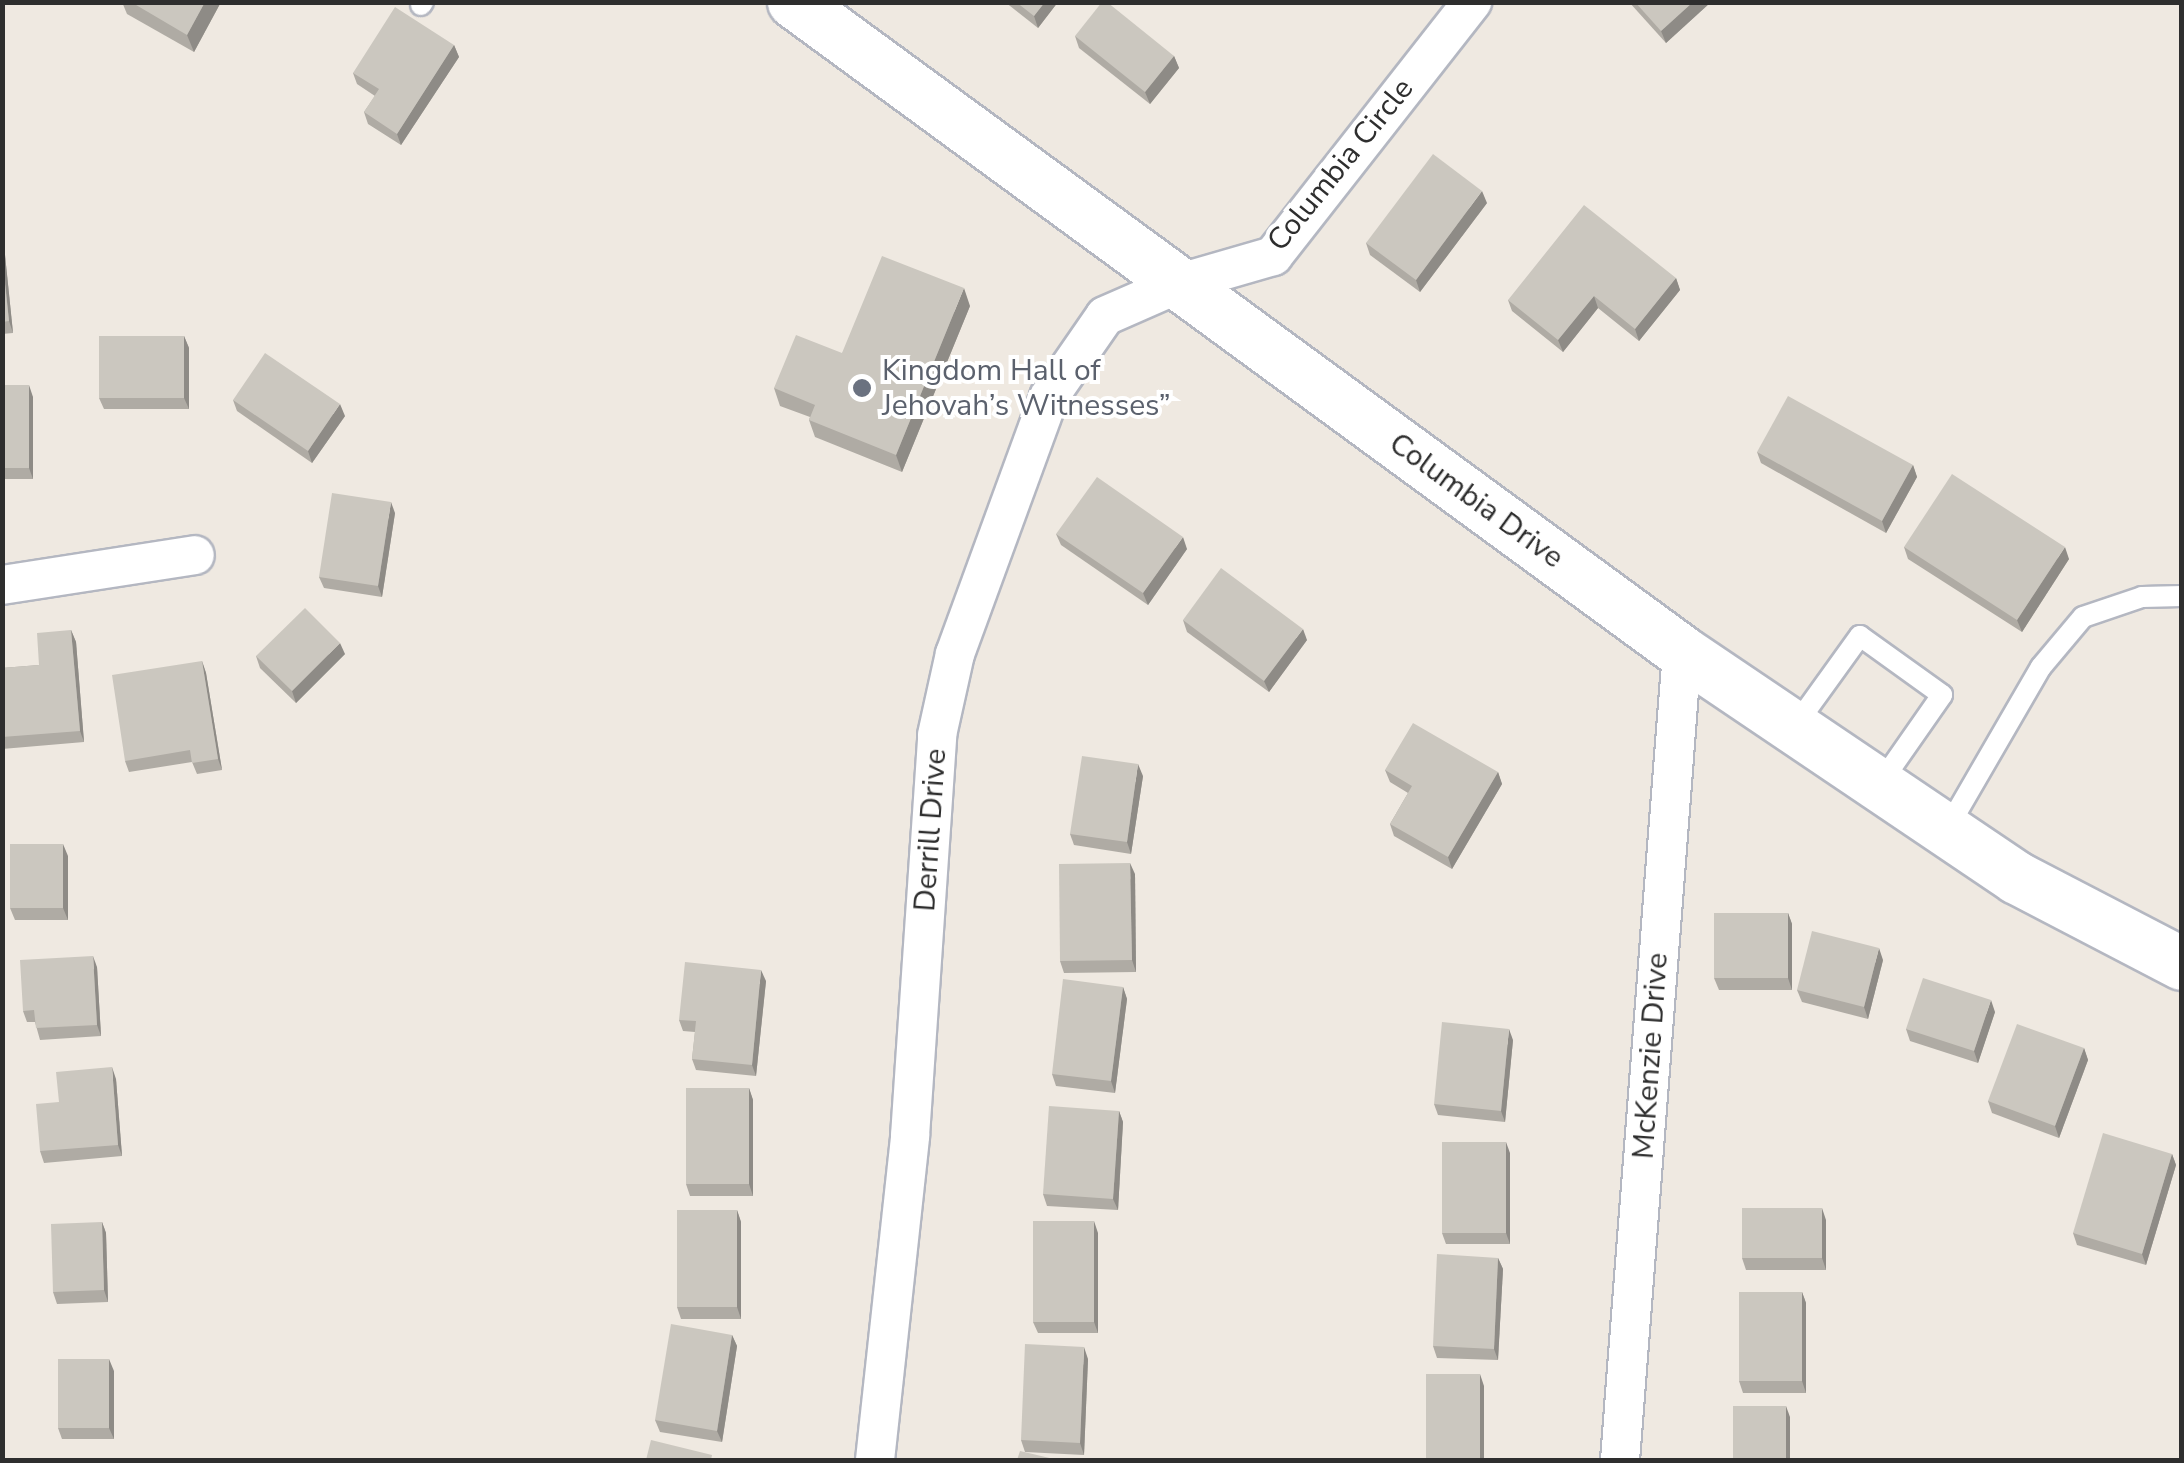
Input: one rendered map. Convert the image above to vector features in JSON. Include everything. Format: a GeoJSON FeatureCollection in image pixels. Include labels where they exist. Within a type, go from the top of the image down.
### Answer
{"type":"FeatureCollection","features":[{"type":"Feature","properties":{"kind":"main road","name":"Columbia Drive"},"geometry":{"type":"LineString","coordinates":[[794,2],[1682,652],[2017,878],[2180,960]]}},
{"type":"Feature","properties":{"kind":"street","name":"Columbia Circle"},"geometry":{"type":"LineString","coordinates":[[1180,283],[1274,256],[1472,2]]}},
{"type":"Feature","properties":{"kind":"street","name":"Derrill Drive"},"geometry":{"type":"LineString","coordinates":[[876,1460],[910,1136],[937,735],[955,654],[1049,396],[1105,316],[1180,283]]}},
{"type":"Feature","properties":{"kind":"street"},"geometry":{"type":"LineString","coordinates":[[2,586],[194,555]]}},
{"type":"Feature","properties":{"kind":"street","name":"McKenzie Drive"},"geometry":{"type":"LineString","coordinates":[[1620,1460],[1682,652]]}},
{"type":"Feature","properties":{"kind":"lane"},"geometry":{"type":"LineString","coordinates":[[1946,831],[2041,667],[2083,616],[2142,597],[2182,596]]}},
{"type":"Feature","properties":{"kind":"lane"},"geometry":{"type":"LineString","coordinates":[[1794,728],[1860,636],[1942,695],[1879,785]]}},
{"type":"Feature","properties":{"kind":"building"},"geometry":{"type":"Polygon","coordinates":[[[131,2],[205,2],[187,35],[131,2]]]}},
{"type":"Feature","properties":{"kind":"building"},"geometry":{"type":"Polygon","coordinates":[[[1016,2],[1045,2],[1034,16],[1016,2]]]}},
{"type":"Feature","properties":{"kind":"building"},"geometry":{"type":"Polygon","coordinates":[[[1102,2],[1174,56],[1145,92],[1075,36],[1102,2]]]}},
{"type":"Feature","properties":{"kind":"building"},"geometry":{"type":"Polygon","coordinates":[[[1635,2],[1693,2],[1661,31],[1635,2]]]}},
{"type":"Feature","properties":{"kind":"building"},"geometry":{"type":"Polygon","coordinates":[[[395,7],[454,45],[397,134],[364,112],[379,89],[353,73],[395,7]]]}},
{"type":"Feature","properties":{"kind":"building"},"geometry":{"type":"Polygon","coordinates":[[[1433,154],[1482,191],[1416,280],[1366,243],[1433,154]]]}},
{"type":"Feature","properties":{"kind":"building"},"geometry":{"type":"Polygon","coordinates":[[[1584,205],[1676,278],[1635,329],[1594,296],[1558,340],[1508,300],[1584,205]]]}},
{"type":"Feature","properties":{"kind":"building","name":"Kingdom Hall of Jehovah’s Witnesses”"},"geometry":{"type":"Polygon","coordinates":[[[882,256],[964,288],[896,455],[809,420],[815,405],[774,388],[796,335],[842,353],[882,256]]]}},
{"type":"Feature","properties":{"kind":"building"},"geometry":{"type":"Polygon","coordinates":[[[2,257],[9,321],[2,322],[2,257]]]}},
{"type":"Feature","properties":{"kind":"building"},"geometry":{"type":"Polygon","coordinates":[[[99,336],[184,336],[184,398],[99,398],[99,336]]]}},
{"type":"Feature","properties":{"kind":"building"},"geometry":{"type":"Polygon","coordinates":[[[265,353],[340,404],[308,451],[233,400],[265,353]]]}},
{"type":"Feature","properties":{"kind":"building"},"geometry":{"type":"Polygon","coordinates":[[[2,385],[29,385],[29,468],[2,468],[2,385]]]}},
{"type":"Feature","properties":{"kind":"building"},"geometry":{"type":"Polygon","coordinates":[[[1788,396],[1913,465],[1882,521],[1757,452],[1788,396]]]}},
{"type":"Feature","properties":{"kind":"building"},"geometry":{"type":"Polygon","coordinates":[[[1952,474],[2065,547],[2017,620],[1904,547],[1952,474]]]}},
{"type":"Feature","properties":{"kind":"building"},"geometry":{"type":"Polygon","coordinates":[[[1097,477],[1183,537],[1143,593],[1056,534],[1097,477]]]}},
{"type":"Feature","properties":{"kind":"building"},"geometry":{"type":"Polygon","coordinates":[[[332,493],[391,502],[378,586],[319,577],[332,493]]]}},
{"type":"Feature","properties":{"kind":"building"},"geometry":{"type":"Polygon","coordinates":[[[1221,568],[1303,629],[1264,681],[1183,620],[1221,568]]]}},
{"type":"Feature","properties":{"kind":"building"},"geometry":{"type":"Polygon","coordinates":[[[305,608],[340,643],[292,691],[256,656],[305,608]]]}},
{"type":"Feature","properties":{"kind":"building"},"geometry":{"type":"Polygon","coordinates":[[[71,630],[80,731],[2,737],[2,668],[39,665],[37,633],[71,630]]]}},
{"type":"Feature","properties":{"kind":"building"},"geometry":{"type":"Polygon","coordinates":[[[202,661],[218,759],[192,763],[190,750],[125,761],[112,675],[202,661]]]}},
{"type":"Feature","properties":{"kind":"building"},"geometry":{"type":"Polygon","coordinates":[[[1413,723],[1498,772],[1448,857],[1390,824],[1412,786],[1385,770],[1413,723]]]}},
{"type":"Feature","properties":{"kind":"building"},"geometry":{"type":"Polygon","coordinates":[[[1082,756],[1138,764],[1127,842],[1070,834],[1082,756]]]}},
{"type":"Feature","properties":{"kind":"building"},"geometry":{"type":"Polygon","coordinates":[[[10,844],[63,844],[63,908],[10,908],[10,844]]]}},
{"type":"Feature","properties":{"kind":"building"},"geometry":{"type":"Polygon","coordinates":[[[1130,863],[1132,960],[1060,961],[1059,864],[1130,863]]]}},
{"type":"Feature","properties":{"kind":"building"},"geometry":{"type":"Polygon","coordinates":[[[1714,913],[1788,913],[1788,978],[1714,978],[1714,913]]]}},
{"type":"Feature","properties":{"kind":"building"},"geometry":{"type":"Polygon","coordinates":[[[1812,931],[1879,948],[1864,1007],[1797,990],[1812,931]]]}},
{"type":"Feature","properties":{"kind":"building"},"geometry":{"type":"Polygon","coordinates":[[[93,956],[97,1025],[36,1028],[34,1010],[23,1011],[20,960],[93,956]]]}},
{"type":"Feature","properties":{"kind":"building"},"geometry":{"type":"Polygon","coordinates":[[[685,962],[761,970],[752,1065],[692,1059],[696,1021],[679,1020],[685,962]]]}},
{"type":"Feature","properties":{"kind":"building"},"geometry":{"type":"Polygon","coordinates":[[[1923,978],[1991,1000],[1974,1051],[1906,1029],[1923,978]]]}},
{"type":"Feature","properties":{"kind":"building"},"geometry":{"type":"Polygon","coordinates":[[[1063,979],[1123,987],[1111,1081],[1052,1074],[1063,979]]]}},
{"type":"Feature","properties":{"kind":"building"},"geometry":{"type":"Polygon","coordinates":[[[1442,1022],[1509,1029],[1501,1111],[1434,1104],[1442,1022]]]}},
{"type":"Feature","properties":{"kind":"building"},"geometry":{"type":"Polygon","coordinates":[[[2017,1024],[2084,1048],[2055,1126],[1988,1101],[2017,1024]]]}},
{"type":"Feature","properties":{"kind":"building"},"geometry":{"type":"Polygon","coordinates":[[[112,1067],[118,1145],[40,1151],[36,1104],[59,1102],[56,1072],[112,1067]]]}},
{"type":"Feature","properties":{"kind":"building"},"geometry":{"type":"Polygon","coordinates":[[[686,1088],[749,1088],[749,1184],[686,1184],[686,1088]]]}},
{"type":"Feature","properties":{"kind":"building"},"geometry":{"type":"Polygon","coordinates":[[[1049,1106],[1119,1111],[1113,1199],[1043,1194],[1049,1106]]]}},
{"type":"Feature","properties":{"kind":"building"},"geometry":{"type":"Polygon","coordinates":[[[2103,1133],[2172,1154],[2142,1254],[2073,1233],[2103,1133]]]}},
{"type":"Feature","properties":{"kind":"building"},"geometry":{"type":"Polygon","coordinates":[[[1442,1142],[1506,1142],[1506,1233],[1442,1233],[1442,1142]]]}},
{"type":"Feature","properties":{"kind":"building"},"geometry":{"type":"Polygon","coordinates":[[[1742,1208],[1822,1208],[1822,1258],[1742,1258],[1742,1208]]]}},
{"type":"Feature","properties":{"kind":"building"},"geometry":{"type":"Polygon","coordinates":[[[677,1210],[737,1210],[737,1307],[677,1307],[677,1210]]]}},
{"type":"Feature","properties":{"kind":"building"},"geometry":{"type":"Polygon","coordinates":[[[1033,1221],[1094,1221],[1094,1322],[1033,1322],[1033,1221]]]}},
{"type":"Feature","properties":{"kind":"building"},"geometry":{"type":"Polygon","coordinates":[[[102,1222],[104,1290],[53,1292],[51,1224],[102,1222]]]}},
{"type":"Feature","properties":{"kind":"building"},"geometry":{"type":"Polygon","coordinates":[[[1437,1254],[1498,1258],[1494,1349],[1433,1346],[1437,1254]]]}},
{"type":"Feature","properties":{"kind":"building"},"geometry":{"type":"Polygon","coordinates":[[[1739,1292],[1802,1292],[1802,1381],[1739,1381],[1739,1292]]]}},
{"type":"Feature","properties":{"kind":"building"},"geometry":{"type":"Polygon","coordinates":[[[671,1324],[732,1335],[717,1431],[655,1420],[671,1324]]]}},
{"type":"Feature","properties":{"kind":"building"},"geometry":{"type":"Polygon","coordinates":[[[1025,1344],[1084,1347],[1080,1443],[1021,1440],[1025,1344]]]}},
{"type":"Feature","properties":{"kind":"building"},"geometry":{"type":"Polygon","coordinates":[[[58,1359],[109,1359],[109,1428],[58,1428],[58,1359]]]}},
{"type":"Feature","properties":{"kind":"building"},"geometry":{"type":"Polygon","coordinates":[[[1426,1374],[1480,1374],[1480,1460],[1426,1460],[1426,1374]]]}},
{"type":"Feature","properties":{"kind":"building"},"geometry":{"type":"Polygon","coordinates":[[[1733,1406],[1786,1406],[1786,1460],[1733,1460],[1733,1406]]]}},
{"type":"Feature","properties":{"kind":"building"},"geometry":{"type":"Polygon","coordinates":[[[651,1440],[712,1455],[711,1460],[646,1460],[651,1440]]]}},
{"type":"Feature","properties":{"kind":"building"},"geometry":{"type":"Polygon","coordinates":[[[1020,1451],[1058,1460],[1017,1460],[1020,1451]]]}},
{"type":"Feature","properties":{"kind":"place","name":"Kingdom Hall of Jehovah’s Witnesses”"},"geometry":{"type":"Point","coordinates":[862,388]}}]}
